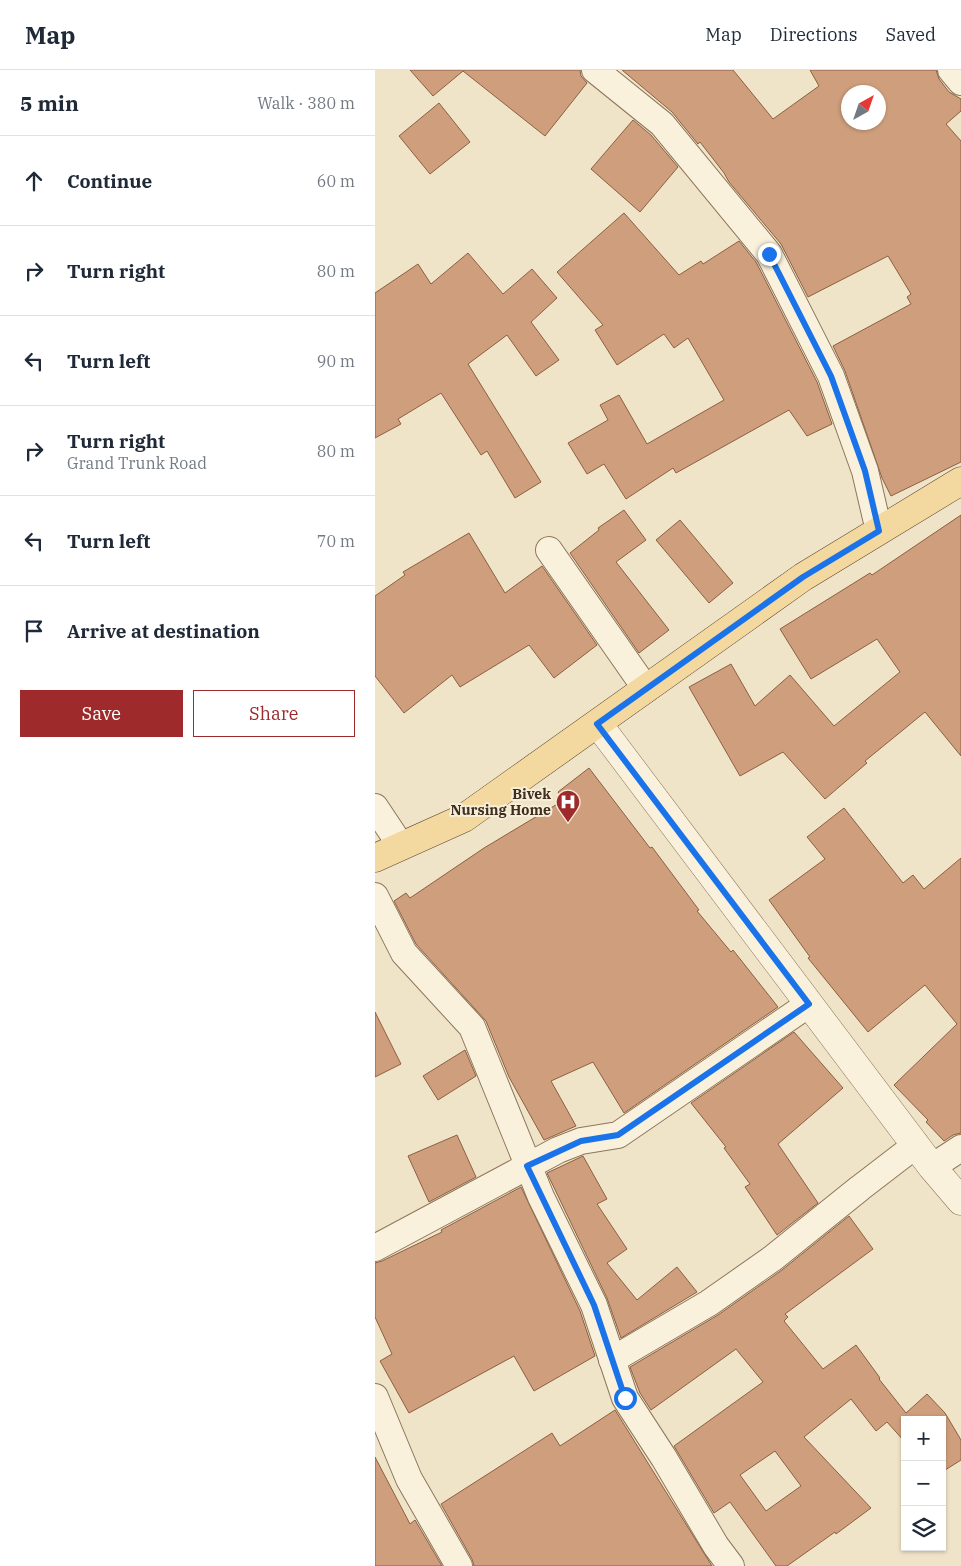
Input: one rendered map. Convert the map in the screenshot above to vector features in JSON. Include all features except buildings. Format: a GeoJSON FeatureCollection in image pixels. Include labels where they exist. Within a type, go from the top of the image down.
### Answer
{"type":"FeatureCollection","features":[{"type":"Feature","properties":{"kind":"main road"},"geometry":{"type":"LineString","coordinates":[[375,858],[464,818],[803,577],[961,481]]}},
{"type":"Feature","properties":{"kind":"street"},"geometry":{"type":"LineString","coordinates":[[595,70],[662,124],[769,254],[831,376],[865,471],[879,531]]}},
{"type":"Feature","properties":{"kind":"street"},"geometry":{"type":"LineString","coordinates":[[951,70],[961,82]]}},
{"type":"Feature","properties":{"kind":"street"},"geometry":{"type":"LineString","coordinates":[[549,550],[646,689]]}},
{"type":"Feature","properties":{"kind":"street"},"geometry":{"type":"LineString","coordinates":[[597,724],[924,1156],[961,1201]]}},
{"type":"Feature","properties":{"kind":"street"},"geometry":{"type":"LineString","coordinates":[[375,807],[401,846]]}},
{"type":"Feature","properties":{"kind":"street"},"geometry":{"type":"LineString","coordinates":[[375,896],[404,952],[472,1027],[527,1166],[594,1305],[625,1398],[664,1458],[716,1546],[731,1566]]}},
{"type":"Feature","properties":{"kind":"street"},"geometry":{"type":"LineString","coordinates":[[375,1248],[527,1166],[581,1141],[618,1135],[809,1004]]}},
{"type":"Feature","properties":{"kind":"street"},"geometry":{"type":"LineString","coordinates":[[612,1360],[709,1303],[773,1258],[860,1188],[924,1156],[961,1148]]}},
{"type":"Feature","properties":{"kind":"street"},"geometry":{"type":"LineString","coordinates":[[375,1397],[409,1479],[459,1566]]}},
{"type":"Feature","properties":{"kind":"place","name":"Bivek Nursing Home"},"geometry":{"type":"Point","coordinates":[568,823]}},
{"type":"Feature","properties":{"kind":"route"},"geometry":{"type":"LineString","coordinates":[[625,1398],[594,1305],[527,1166],[581,1141],[618,1135],[809,1004],[597,724],[803,577],[879,531],[865,471],[831,376],[769,254]]}}]}
